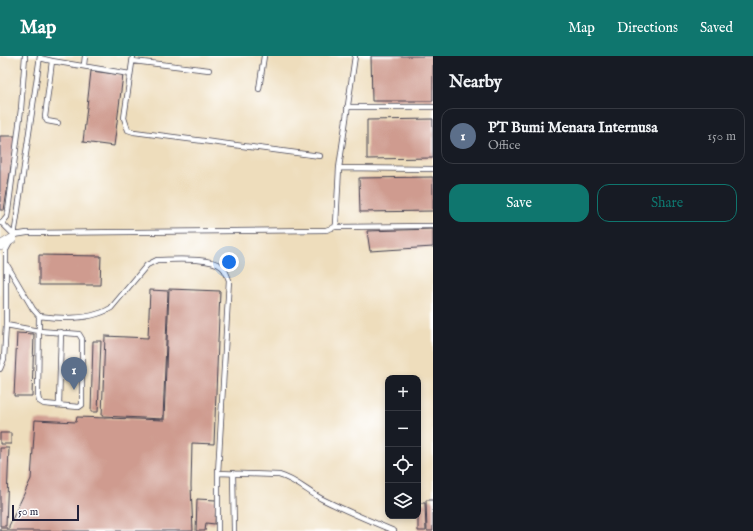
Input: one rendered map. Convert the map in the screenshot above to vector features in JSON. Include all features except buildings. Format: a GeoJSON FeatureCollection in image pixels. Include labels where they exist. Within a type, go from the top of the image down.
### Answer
{"type":"FeatureCollection","features":[{"type":"Feature","properties":{"kind":"street"},"geometry":{"type":"LineString","coordinates":[[0,246],[13,237]]}},
{"type":"Feature","properties":{"kind":"lane"},"geometry":{"type":"LineString","coordinates":[[13,237],[1,223],[7,217],[21,109],[25,56]]}},
{"type":"Feature","properties":{"kind":"lane"},"geometry":{"type":"LineString","coordinates":[[84,65],[85,56]]}},
{"type":"Feature","properties":{"kind":"lane"},"geometry":{"type":"LineString","coordinates":[[259,88],[264,56]]}},
{"type":"Feature","properties":{"kind":"lane"},"geometry":{"type":"LineString","coordinates":[[335,227],[339,168],[355,56]]}},
{"type":"Feature","properties":{"kind":"lane"},"geometry":{"type":"LineString","coordinates":[[0,369],[4,359],[6,324],[6,250],[13,237],[40,57],[52,61],[84,65],[130,74]]}},
{"type":"Feature","properties":{"kind":"lane"},"geometry":{"type":"LineString","coordinates":[[209,70],[133,58],[124,118],[128,130],[320,156]]}},
{"type":"Feature","properties":{"kind":"lane"},"geometry":{"type":"LineString","coordinates":[[52,61],[46,117],[47,121],[58,123]]}},
{"type":"Feature","properties":{"kind":"lane"},"geometry":{"type":"LineString","coordinates":[[347,107],[433,106]]}},
{"type":"Feature","properties":{"kind":"lane"},"geometry":{"type":"LineString","coordinates":[[339,168],[433,170]]}},
{"type":"Feature","properties":{"kind":"lane"},"geometry":{"type":"LineString","coordinates":[[13,237],[27,233],[326,230],[335,227],[433,226]]}},
{"type":"Feature","properties":{"kind":"lane"},"geometry":{"type":"LineString","coordinates":[[39,316],[78,317],[100,314],[111,308],[148,265],[157,260],[211,262],[222,266],[229,280],[218,472],[218,531]]}},
{"type":"Feature","properties":{"kind":"lane"},"geometry":{"type":"LineString","coordinates":[[6,324],[39,331],[79,334],[82,339],[82,405],[79,407],[44,404],[39,401],[38,396],[39,331],[39,316],[7,265]]}},
{"type":"Feature","properties":{"kind":"lane"},"geometry":{"type":"LineString","coordinates":[[59,405],[61,332]]}},
{"type":"Feature","properties":{"kind":"lane"},"geometry":{"type":"LineString","coordinates":[[218,472],[279,475],[286,477],[330,503],[394,531]]}},
{"type":"Feature","properties":{"kind":"lane"},"geometry":{"type":"LineString","coordinates":[[233,473],[234,531]]}},
{"type":"Feature","properties":{"kind":"place","name":"PT Bumi Menara Internusa"},"geometry":{"type":"Point","coordinates":[74,390]}}]}
